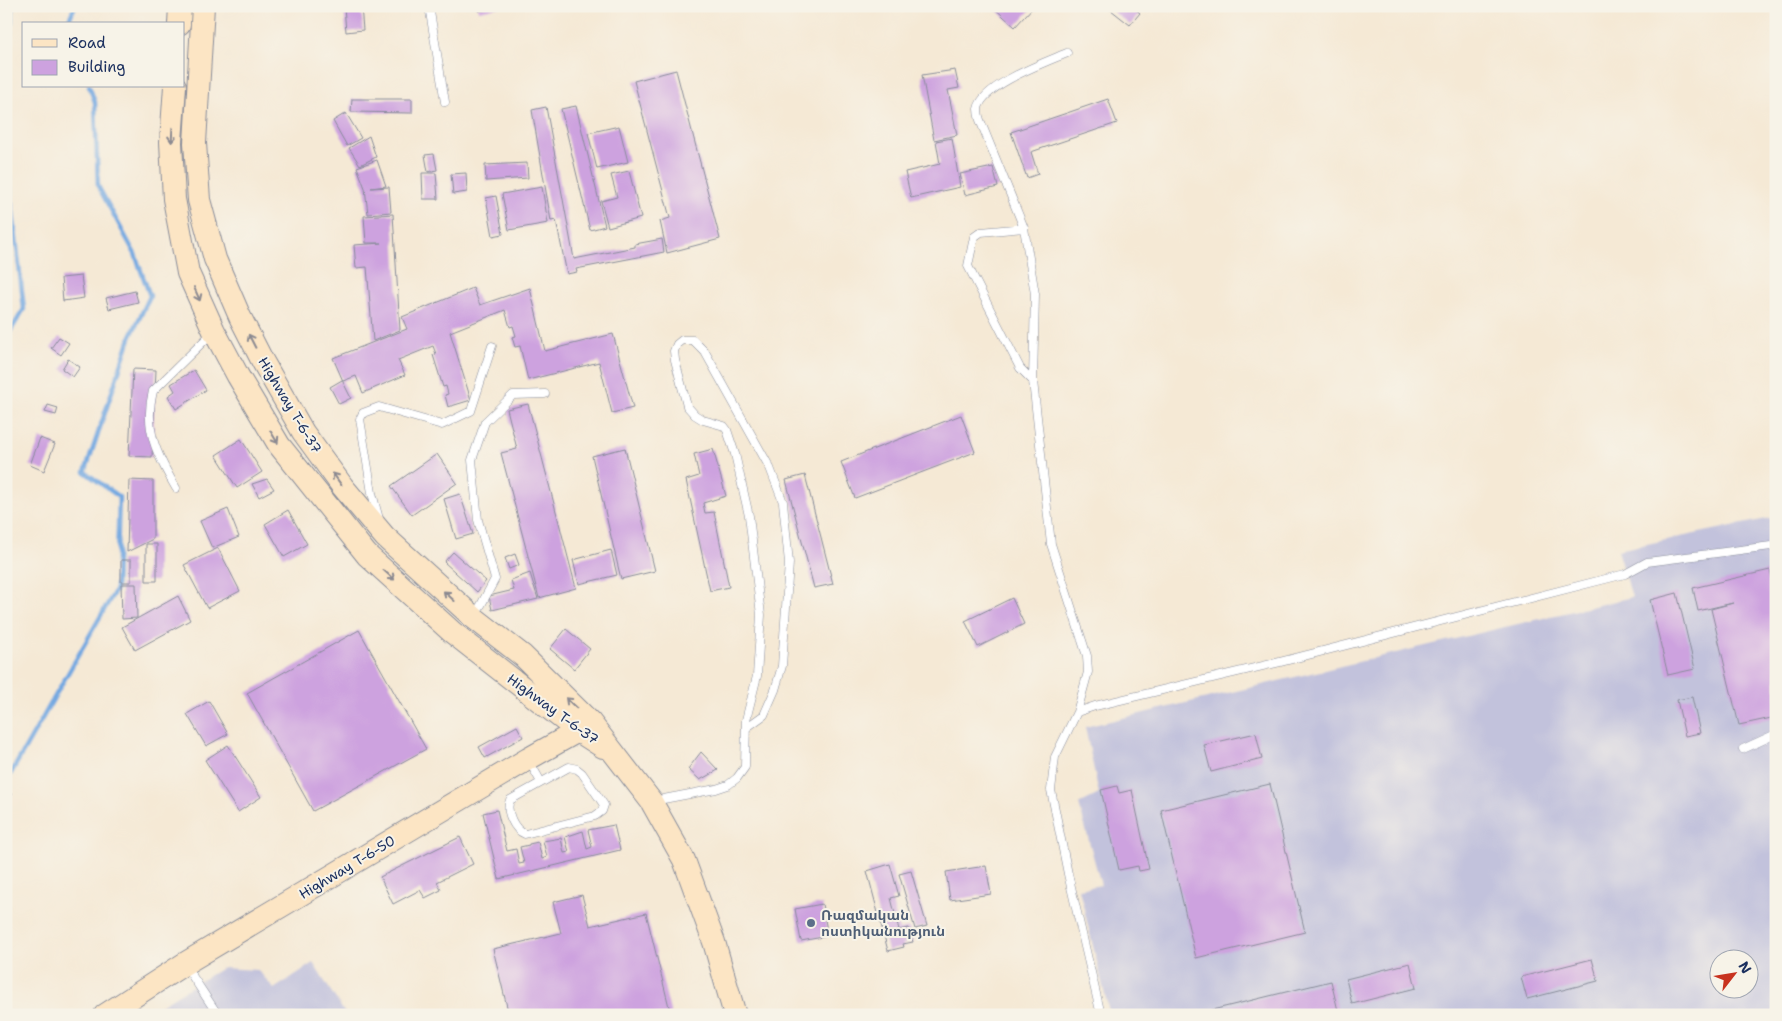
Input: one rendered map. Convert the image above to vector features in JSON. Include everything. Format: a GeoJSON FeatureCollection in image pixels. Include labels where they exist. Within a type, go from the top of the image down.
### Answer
{"type":"FeatureCollection","features":[{"type":"Feature","properties":{"kind":"main road"},"geometry":{"type":"LineString","coordinates":[[179,22],[180,6]]}},
{"type":"Feature","properties":{"kind":"main road","name":"Highway T-6-37"},"geometry":{"type":"LineString","coordinates":[[203,6],[195,144],[199,200],[215,259],[240,317],[303,432],[343,487],[385,537],[472,617],[523,656],[584,726]]}},
{"type":"Feature","properties":{"kind":"main road","name":"Highway T-6-37"},"geometry":{"type":"LineString","coordinates":[[175,88],[171,142],[174,200],[188,273],[214,331],[279,445],[367,555],[452,632],[584,726],[614,753],[651,801],[684,860],[714,942],[735,1015]]}},
{"type":"Feature","properties":{"kind":"main road"},"geometry":{"type":"LineString","coordinates":[[367,555],[385,537]]}},
{"type":"Feature","properties":{"kind":"main road","name":"Highway T-6-50"},"geometry":{"type":"LineString","coordinates":[[105,1015],[184,964],[584,726]]}},
{"type":"Feature","properties":{"kind":"lane"},"geometry":{"type":"LineString","coordinates":[[429,6],[445,102]]}},
{"type":"Feature","properties":{"kind":"lane"},"geometry":{"type":"LineString","coordinates":[[1067,53],[1004,81],[988,93],[978,108],[980,120],[1024,228],[1035,294],[1033,381],[1052,544],[1087,656],[1088,672],[1077,712],[1055,757],[1051,790],[1068,874],[1101,1015]]}},
{"type":"Feature","properties":{"kind":"lane"},"geometry":{"type":"LineString","coordinates":[[1024,228],[981,232],[974,237],[968,266],[1020,368],[1033,381]]}},
{"type":"Feature","properties":{"kind":"lane"},"geometry":{"type":"LineString","coordinates":[[176,488],[158,456],[150,423],[151,399],[153,391],[214,331]]}},
{"type":"Feature","properties":{"kind":"lane"},"geometry":{"type":"LineString","coordinates":[[651,801],[716,789],[733,782],[745,767],[746,720],[757,676],[761,615],[749,516],[735,454],[727,430],[724,426],[703,420],[695,415],[688,406],[674,350],[677,344],[686,339],[693,340],[705,352],[770,468],[783,502],[789,563],[782,666],[775,690],[764,715],[746,728]]}},
{"type":"Feature","properties":{"kind":"lane"},"geometry":{"type":"LineString","coordinates":[[385,537],[372,493],[360,419],[364,412],[378,407],[442,424],[471,411],[492,346]]}},
{"type":"Feature","properties":{"kind":"lane"},"geometry":{"type":"LineString","coordinates":[[472,617],[495,579],[478,520],[472,460],[485,422],[513,395],[545,394]]}},
{"type":"Feature","properties":{"kind":"lane"},"geometry":{"type":"LineString","coordinates":[[1077,712],[1625,574],[1647,562],[1771,546],[1776,550]]}},
{"type":"Feature","properties":{"kind":"lane"},"geometry":{"type":"LineString","coordinates":[[1743,749],[1776,734]]}},
{"type":"Feature","properties":{"kind":"lane"},"geometry":{"type":"LineString","coordinates":[[528,759],[541,782]]}},
{"type":"Feature","properties":{"kind":"lane"},"geometry":{"type":"LineString","coordinates":[[569,767],[576,769],[582,773],[604,805],[602,810],[595,816],[525,834],[520,832],[514,825],[508,805],[510,800],[541,782],[569,767]]}},
{"type":"Feature","properties":{"kind":"lane"},"geometry":{"type":"LineString","coordinates":[[184,964],[218,1015]]}},
{"type":"Feature","properties":{"kind":"shaded area"},"geometry":{"type":"Polygon","coordinates":[[[1776,517],[1776,1015],[1110,1015],[1079,889],[1101,885],[1079,804],[1099,794],[1085,727],[1632,597],[1618,550],[1776,517]]]}},
{"type":"Feature","properties":{"kind":"shaded area"},"geometry":{"type":"Polygon","coordinates":[[[313,963],[346,1015],[144,1015],[222,968],[258,970],[274,989],[313,963]]]}},
{"type":"Feature","properties":{"kind":"building"},"geometry":{"type":"Polygon","coordinates":[[[344,6],[361,6],[363,30],[346,32],[344,6]]]}},
{"type":"Feature","properties":{"kind":"building"},"geometry":{"type":"Polygon","coordinates":[[[478,6],[499,6],[499,7],[479,11],[478,6]]]}},
{"type":"Feature","properties":{"kind":"building"},"geometry":{"type":"Polygon","coordinates":[[[992,6],[1034,6],[1015,27],[992,6]]]}},
{"type":"Feature","properties":{"kind":"building"},"geometry":{"type":"Polygon","coordinates":[[[1106,6],[1132,6],[1140,13],[1130,25],[1106,6]]]}},
{"type":"Feature","properties":{"kind":"building"},"geometry":{"type":"Polygon","coordinates":[[[676,70],[720,239],[667,253],[660,221],[670,218],[634,81],[676,70]]]}},
{"type":"Feature","properties":{"kind":"building"},"geometry":{"type":"Polygon","coordinates":[[[955,70],[959,88],[948,90],[957,135],[934,140],[922,75],[955,70]]]}},
{"type":"Feature","properties":{"kind":"building"},"geometry":{"type":"Polygon","coordinates":[[[352,99],[412,99],[412,113],[351,112],[352,99]]]}},
{"type":"Feature","properties":{"kind":"building"},"geometry":{"type":"Polygon","coordinates":[[[1108,99],[1117,123],[1031,152],[1038,174],[1027,178],[1011,132],[1108,99]]]}},
{"type":"Feature","properties":{"kind":"building"},"geometry":{"type":"Polygon","coordinates":[[[576,106],[605,226],[590,230],[561,109],[576,106]]]}},
{"type":"Feature","properties":{"kind":"building"},"geometry":{"type":"Polygon","coordinates":[[[546,107],[574,259],[635,247],[635,244],[662,239],[664,252],[576,269],[577,272],[567,274],[556,220],[551,221],[532,110],[546,107]]]}},
{"type":"Feature","properties":{"kind":"building"},"geometry":{"type":"Polygon","coordinates":[[[346,113],[361,138],[347,146],[333,121],[346,113]]]}},
{"type":"Feature","properties":{"kind":"building"},"geometry":{"type":"Polygon","coordinates":[[[619,126],[628,162],[597,169],[588,133],[619,126]]]}},
{"type":"Feature","properties":{"kind":"building"},"geometry":{"type":"Polygon","coordinates":[[[369,136],[376,157],[360,165],[349,148],[369,136]]]}},
{"type":"Feature","properties":{"kind":"building"},"geometry":{"type":"Polygon","coordinates":[[[952,138],[960,187],[911,198],[905,172],[940,164],[936,141],[952,138]]]}},
{"type":"Feature","properties":{"kind":"building"},"geometry":{"type":"Polygon","coordinates":[[[434,154],[437,170],[428,172],[425,155],[434,154]]]}},
{"type":"Feature","properties":{"kind":"building"},"geometry":{"type":"Polygon","coordinates":[[[377,160],[386,186],[371,188],[389,187],[391,212],[368,214],[365,188],[357,167],[377,160]]]}},
{"type":"Feature","properties":{"kind":"building"},"geometry":{"type":"Polygon","coordinates":[[[527,163],[528,178],[486,181],[485,165],[527,163]]]}},
{"type":"Feature","properties":{"kind":"building"},"geometry":{"type":"Polygon","coordinates":[[[993,167],[998,187],[965,195],[960,174],[993,167]]]}},
{"type":"Feature","properties":{"kind":"building"},"geometry":{"type":"Polygon","coordinates":[[[629,171],[641,218],[608,227],[601,201],[617,197],[611,175],[629,171]]]}},
{"type":"Feature","properties":{"kind":"building"},"geometry":{"type":"Polygon","coordinates":[[[422,173],[436,173],[438,199],[423,199],[422,173]]]}},
{"type":"Feature","properties":{"kind":"building"},"geometry":{"type":"Polygon","coordinates":[[[466,173],[467,192],[453,194],[451,174],[466,173]]]}},
{"type":"Feature","properties":{"kind":"building"},"geometry":{"type":"Polygon","coordinates":[[[542,187],[548,223],[509,230],[502,194],[542,187]]]}},
{"type":"Feature","properties":{"kind":"building"},"geometry":{"type":"Polygon","coordinates":[[[496,196],[503,234],[493,236],[486,198],[496,196]]]}},
{"type":"Feature","properties":{"kind":"building"},"geometry":{"type":"Polygon","coordinates":[[[393,214],[400,330],[373,341],[367,267],[356,268],[354,245],[382,243],[366,243],[364,216],[393,214]]]}},
{"type":"Feature","properties":{"kind":"building"},"geometry":{"type":"Polygon","coordinates":[[[81,276],[84,298],[63,301],[61,278],[81,276]]]}},
{"type":"Feature","properties":{"kind":"building"},"geometry":{"type":"Polygon","coordinates":[[[473,288],[480,305],[530,288],[545,351],[613,334],[633,408],[612,413],[599,362],[528,380],[520,346],[515,347],[512,337],[516,336],[513,326],[510,327],[505,310],[450,332],[471,400],[448,407],[445,395],[448,394],[446,386],[443,387],[433,355],[436,354],[433,346],[398,360],[405,375],[363,393],[356,376],[343,381],[333,358],[407,329],[402,317],[473,288]]]}},
{"type":"Feature","properties":{"kind":"building"},"geometry":{"type":"Polygon","coordinates":[[[135,291],[138,302],[109,309],[106,298],[135,291]]]}},
{"type":"Feature","properties":{"kind":"building"},"geometry":{"type":"Polygon","coordinates":[[[59,337],[69,343],[61,355],[51,348],[59,337]]]}},
{"type":"Feature","properties":{"kind":"building"},"geometry":{"type":"Polygon","coordinates":[[[68,359],[80,367],[73,377],[62,369],[68,359]]]}},
{"type":"Feature","properties":{"kind":"building"},"geometry":{"type":"Polygon","coordinates":[[[133,369],[156,370],[152,457],[129,456],[133,369]]]}},
{"type":"Feature","properties":{"kind":"building"},"geometry":{"type":"Polygon","coordinates":[[[194,370],[206,390],[176,409],[168,396],[175,391],[171,384],[194,370]]]}},
{"type":"Feature","properties":{"kind":"building"},"geometry":{"type":"Polygon","coordinates":[[[342,380],[351,398],[339,404],[330,387],[342,380]]]}},
{"type":"Feature","properties":{"kind":"building"},"geometry":{"type":"Polygon","coordinates":[[[528,404],[576,588],[539,598],[501,453],[517,449],[507,409],[528,404]]]}},
{"type":"Feature","properties":{"kind":"building"},"geometry":{"type":"Polygon","coordinates":[[[48,405],[58,408],[56,415],[45,412],[48,405]]]}},
{"type":"Feature","properties":{"kind":"building"},"geometry":{"type":"Polygon","coordinates":[[[961,415],[975,452],[855,498],[841,462],[961,415]]]}},
{"type":"Feature","properties":{"kind":"building"},"geometry":{"type":"Polygon","coordinates":[[[40,438],[55,444],[44,471],[30,465],[40,438]]]}},
{"type":"Feature","properties":{"kind":"building"},"geometry":{"type":"Polygon","coordinates":[[[241,439],[262,472],[237,488],[216,455],[241,439]]]}},
{"type":"Feature","properties":{"kind":"building"},"geometry":{"type":"Polygon","coordinates":[[[625,448],[655,571],[621,579],[592,456],[625,448]]]}},
{"type":"Feature","properties":{"kind":"building"},"geometry":{"type":"Polygon","coordinates":[[[713,449],[726,496],[703,503],[705,513],[714,512],[729,587],[710,591],[686,480],[699,476],[694,454],[713,449]]]}},
{"type":"Feature","properties":{"kind":"building"},"geometry":{"type":"Polygon","coordinates":[[[437,454],[457,483],[412,515],[391,486],[437,454]]]}},
{"type":"Feature","properties":{"kind":"building"},"geometry":{"type":"Polygon","coordinates":[[[805,475],[833,584],[814,588],[786,480],[805,475]]]}},
{"type":"Feature","properties":{"kind":"building"},"geometry":{"type":"Polygon","coordinates":[[[267,479],[274,489],[259,497],[252,484],[267,479]]]}},
{"type":"Feature","properties":{"kind":"building"},"geometry":{"type":"Polygon","coordinates":[[[129,480],[153,481],[153,539],[127,552],[129,480]]]}},
{"type":"Feature","properties":{"kind":"building"},"geometry":{"type":"Polygon","coordinates":[[[460,494],[473,534],[456,539],[444,499],[460,494]]]}},
{"type":"Feature","properties":{"kind":"building"},"geometry":{"type":"Polygon","coordinates":[[[228,509],[239,537],[212,548],[200,521],[228,509]]]}},
{"type":"Feature","properties":{"kind":"building"},"geometry":{"type":"Polygon","coordinates":[[[288,510],[307,544],[284,557],[265,524],[288,510]]]}},
{"type":"Feature","properties":{"kind":"building"},"geometry":{"type":"Polygon","coordinates":[[[146,544],[157,544],[157,581],[146,581],[146,544]]]}},
{"type":"Feature","properties":{"kind":"building"},"geometry":{"type":"Polygon","coordinates":[[[218,548],[240,591],[207,608],[184,565],[218,548]]]}},
{"type":"Feature","properties":{"kind":"building"},"geometry":{"type":"Polygon","coordinates":[[[611,550],[617,575],[579,584],[573,560],[611,550]]]}},
{"type":"Feature","properties":{"kind":"building"},"geometry":{"type":"Polygon","coordinates":[[[453,552],[486,581],[477,592],[444,562],[453,552]]]}},
{"type":"Feature","properties":{"kind":"building"},"geometry":{"type":"Polygon","coordinates":[[[515,554],[519,565],[509,569],[505,558],[515,554]]]}},
{"type":"Feature","properties":{"kind":"building"},"geometry":{"type":"Polygon","coordinates":[[[121,560],[131,560],[131,582],[121,582],[121,560]]]}},
{"type":"Feature","properties":{"kind":"building"},"geometry":{"type":"Polygon","coordinates":[[[1770,570],[1776,594],[1776,717],[1739,725],[1711,609],[1733,603],[1698,611],[1693,588],[1770,570]]]}},
{"type":"Feature","properties":{"kind":"building"},"geometry":{"type":"Polygon","coordinates":[[[530,573],[538,599],[492,610],[489,596],[514,590],[511,580],[530,573]]]}},
{"type":"Feature","properties":{"kind":"building"},"geometry":{"type":"Polygon","coordinates":[[[121,584],[136,584],[137,618],[122,619],[121,584]]]}},
{"type":"Feature","properties":{"kind":"building"},"geometry":{"type":"Polygon","coordinates":[[[1677,593],[1695,669],[1668,675],[1650,600],[1677,593]]]}},
{"type":"Feature","properties":{"kind":"building"},"geometry":{"type":"Polygon","coordinates":[[[178,596],[190,620],[135,650],[122,627],[178,596]]]}},
{"type":"Feature","properties":{"kind":"building"},"geometry":{"type":"Polygon","coordinates":[[[1012,598],[1024,624],[978,647],[965,621],[1012,598]]]}},
{"type":"Feature","properties":{"kind":"building"},"geometry":{"type":"Polygon","coordinates":[[[566,629],[590,649],[574,669],[550,649],[566,629]]]}},
{"type":"Feature","properties":{"kind":"building"},"geometry":{"type":"Polygon","coordinates":[[[359,630],[426,749],[313,811],[247,693],[359,630]]]}},
{"type":"Feature","properties":{"kind":"building"},"geometry":{"type":"Polygon","coordinates":[[[1692,697],[1700,733],[1685,736],[1677,700],[1692,697]]]}},
{"type":"Feature","properties":{"kind":"building"},"geometry":{"type":"Polygon","coordinates":[[[209,701],[228,734],[206,746],[187,714],[209,701]]]}},
{"type":"Feature","properties":{"kind":"building"},"geometry":{"type":"Polygon","coordinates":[[[517,726],[523,737],[485,758],[479,747],[517,726]]]}},
{"type":"Feature","properties":{"kind":"building"},"geometry":{"type":"Polygon","coordinates":[[[1256,733],[1262,759],[1211,772],[1204,745],[1256,733]]]}},
{"type":"Feature","properties":{"kind":"building"},"geometry":{"type":"Polygon","coordinates":[[[228,745],[261,797],[238,812],[205,760],[228,745]]]}},
{"type":"Feature","properties":{"kind":"building"},"geometry":{"type":"Polygon","coordinates":[[[701,752],[718,770],[700,780],[688,769],[701,752]]]}},
{"type":"Feature","properties":{"kind":"building"},"geometry":{"type":"Polygon","coordinates":[[[1270,784],[1305,932],[1196,958],[1161,810],[1270,784]]]}},
{"type":"Feature","properties":{"kind":"building"},"geometry":{"type":"Polygon","coordinates":[[[1117,786],[1119,793],[1132,790],[1149,869],[1139,871],[1138,866],[1119,870],[1101,790],[1117,786]]]}},
{"type":"Feature","properties":{"kind":"building"},"geometry":{"type":"Polygon","coordinates":[[[6,787],[12,795],[6,799],[6,787]]]}},
{"type":"Feature","properties":{"kind":"building"},"geometry":{"type":"Polygon","coordinates":[[[497,810],[507,851],[516,849],[519,864],[524,863],[520,847],[538,842],[542,859],[547,857],[543,841],[561,838],[564,853],[569,852],[565,837],[583,831],[587,849],[592,847],[588,830],[614,825],[620,850],[499,879],[483,813],[497,810]]]}},
{"type":"Feature","properties":{"kind":"building"},"geometry":{"type":"Polygon","coordinates":[[[460,837],[473,864],[437,882],[441,890],[425,898],[420,890],[393,904],[380,877],[460,837]]]}},
{"type":"Feature","properties":{"kind":"building"},"geometry":{"type":"Polygon","coordinates":[[[890,864],[899,896],[891,898],[899,930],[909,928],[913,942],[903,944],[904,947],[888,951],[867,871],[890,864]]]}},
{"type":"Feature","properties":{"kind":"building"},"geometry":{"type":"Polygon","coordinates":[[[986,866],[991,894],[950,900],[946,872],[986,866]]]}},
{"type":"Feature","properties":{"kind":"building"},"geometry":{"type":"Polygon","coordinates":[[[911,871],[927,926],[915,929],[899,874],[911,871]]]}},
{"type":"Feature","properties":{"kind":"building"},"geometry":{"type":"Polygon","coordinates":[[[582,895],[590,926],[646,913],[671,1015],[509,1015],[493,949],[561,933],[553,902],[582,895]]]}},
{"type":"Feature","properties":{"kind":"building","name":"Ռազմական ոստիկանություն"},"geometry":{"type":"Polygon","coordinates":[[[822,904],[828,936],[801,941],[795,909],[822,904]]]}},
{"type":"Feature","properties":{"kind":"building"},"geometry":{"type":"Polygon","coordinates":[[[1592,959],[1598,981],[1527,999],[1521,977],[1592,959]]]}},
{"type":"Feature","properties":{"kind":"building"},"geometry":{"type":"Polygon","coordinates":[[[1410,963],[1416,988],[1352,1004],[1346,979],[1410,963]]]}},
{"type":"Feature","properties":{"kind":"building"},"geometry":{"type":"Polygon","coordinates":[[[1331,981],[1339,1015],[1208,1015],[1208,1011],[1331,981]]]}},
{"type":"Feature","properties":{"kind":"waterway"},"geometry":{"type":"LineString","coordinates":[[6,70],[13,6]]}},
{"type":"Feature","properties":{"kind":"waterway"},"geometry":{"type":"LineString","coordinates":[[68,22],[75,6]]}},
{"type":"Feature","properties":{"kind":"waterway"},"geometry":{"type":"LineString","coordinates":[[6,782],[116,589],[119,497],[85,472],[130,338],[150,296],[135,254],[98,186],[95,102],[90,88]]}},
{"type":"Feature","properties":{"kind":"waterway"},"geometry":{"type":"LineString","coordinates":[[6,150],[24,309],[6,338]]}},
{"type":"Feature","properties":{"kind":"place","name":"Ռազմական ոստիկանություն"},"geometry":{"type":"Point","coordinates":[811,923]}}]}
